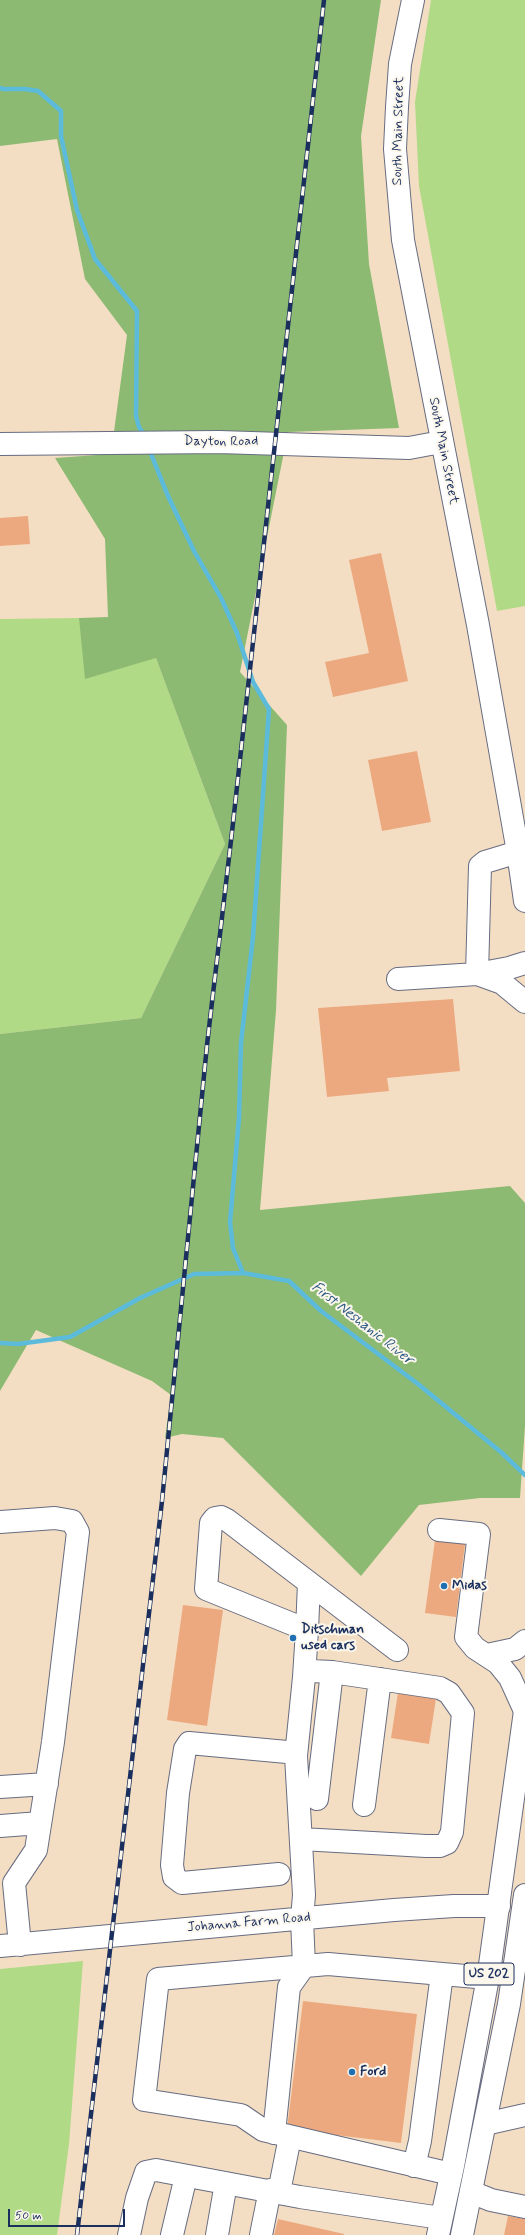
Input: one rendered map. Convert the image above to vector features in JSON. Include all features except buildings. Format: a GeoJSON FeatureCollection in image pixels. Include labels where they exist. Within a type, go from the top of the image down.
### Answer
{"type":"FeatureCollection","features":[{"type":"Feature","properties":{"kind":"main road","name":"South Main Street"},"geometry":{"type":"LineString","coordinates":[[413,0],[400,64],[395,149],[403,240],[468,576],[518,852],[525,901]]}},
{"type":"Feature","properties":{"kind":"main road","name":"Dayton Road"},"geometry":{"type":"LineString","coordinates":[[0,444],[267,442],[409,448],[441,442]]}},
{"type":"Feature","properties":{"kind":"main road"},"geometry":{"type":"LineString","coordinates":[[477,974],[480,866],[485,862],[518,852]]}},
{"type":"Feature","properties":{"kind":"main road"},"geometry":{"type":"LineString","coordinates":[[398,979],[477,974],[501,970],[525,963]]}},
{"type":"Feature","properties":{"kind":"main road"},"geometry":{"type":"LineString","coordinates":[[477,974],[502,983],[525,1002]]}},
{"type":"Feature","properties":{"kind":"main road"},"geometry":{"type":"LineString","coordinates":[[306,1630],[206,1589],[211,1523],[215,1518],[221,1517],[227,1520],[397,1650]]}},
{"type":"Feature","properties":{"kind":"main road"},"geometry":{"type":"LineString","coordinates":[[0,1522],[54,1518],[72,1520],[78,1532],[47,1784],[36,1850],[14,1883],[10,1945]]}},
{"type":"Feature","properties":{"kind":"main road"},"geometry":{"type":"LineString","coordinates":[[439,1530],[479,1534],[466,1637],[475,1648],[498,1663],[510,1678],[525,1711]]}},
{"type":"Feature","properties":{"kind":"main road"},"geometry":{"type":"LineString","coordinates":[[261,2235],[275,2191],[282,2135],[289,1987],[304,1966],[302,1918],[304,1895],[296,1756],[304,1677],[309,1584]]}},
{"type":"Feature","properties":{"kind":"main road"},"geometry":{"type":"LineString","coordinates":[[487,1655],[516,1649],[525,1641]]}},
{"type":"Feature","properties":{"kind":"main road"},"geometry":{"type":"LineString","coordinates":[[301,1839],[426,1846],[440,1846],[447,1843],[452,1832],[463,1713],[449,1693],[440,1688],[332,1672],[311,1671],[304,1677]]}},
{"type":"Feature","properties":{"kind":"main road"},"geometry":{"type":"LineString","coordinates":[[318,1799],[332,1672]]}},
{"type":"Feature","properties":{"kind":"main road"},"geometry":{"type":"LineString","coordinates":[[364,1805],[380,1679]]}},
{"type":"Feature","properties":{"kind":"main road","name":"US 202"},"geometry":{"type":"LineString","coordinates":[[439,2227],[451,2174],[488,1978],[525,1711]]}},
{"type":"Feature","properties":{"kind":"main road"},"geometry":{"type":"LineString","coordinates":[[279,1874],[182,1883],[174,1877],[172,1866],[178,1793],[185,1749],[189,1744],[288,1752],[296,1756]]}},
{"type":"Feature","properties":{"kind":"main road"},"geometry":{"type":"LineString","coordinates":[[0,1787],[47,1784]]}},
{"type":"Feature","properties":{"kind":"main road"},"geometry":{"type":"LineString","coordinates":[[0,1826],[40,1823]]}},
{"type":"Feature","properties":{"kind":"main road"},"geometry":{"type":"LineString","coordinates":[[0,1873],[23,1871]]}},
{"type":"Feature","properties":{"kind":"main road","name":"Johanna Farm Road"},"geometry":{"type":"LineString","coordinates":[[10,1945],[427,1907],[499,1906]]}},
{"type":"Feature","properties":{"kind":"main road","name":"US 202"},"geometry":{"type":"LineString","coordinates":[[462,2235],[515,1970],[524,1906]]}},
{"type":"Feature","properties":{"kind":"main road"},"geometry":{"type":"LineString","coordinates":[[451,2174],[263,2130],[241,2115],[144,2100],[158,1979],[328,1964],[488,1978]]}},
{"type":"Feature","properties":{"kind":"main road"},"geometry":{"type":"LineString","coordinates":[[414,2166],[420,2142],[442,1974]]}},
{"type":"Feature","properties":{"kind":"main road"},"geometry":{"type":"LineString","coordinates":[[485,2124],[525,2115]]}},
{"type":"Feature","properties":{"kind":"main road"},"geometry":{"type":"LineString","coordinates":[[129,2235],[136,2198],[146,2172],[156,2170],[275,2191],[439,2227]]}},
{"type":"Feature","properties":{"kind":"main road"},"geometry":{"type":"LineString","coordinates":[[172,2235],[186,2176]]}},
{"type":"Feature","properties":{"kind":"main road"},"geometry":{"type":"LineString","coordinates":[[217,2235],[226,2183]]}},
{"type":"Feature","properties":{"kind":"main road"},"geometry":{"type":"LineString","coordinates":[[471,2192],[491,2200],[525,2207]]}},
{"type":"Feature","properties":{"kind":"green space"},"geometry":{"type":"Polygon","coordinates":[[[0,0],[381,0],[361,136],[369,264],[399,428],[288,432],[240,672],[287,725],[276,1010],[260,1210],[510,1186],[525,1203],[525,1426],[520,1498],[480,1498],[419,1505],[361,1576],[223,1438],[182,1434],[165,1438],[171,1395],[152,1381],[36,1330],[0,1391],[0,1034],[141,1018],[225,844],[156,658],[85,679],[79,618],[108,617],[105,539],[55,458],[111,454],[127,335],[85,279],[57,139],[0,146],[0,0]]]}},
{"type":"Feature","properties":{"kind":"green space"},"geometry":{"type":"Polygon","coordinates":[[[431,0],[525,0],[525,606],[497,611],[419,186],[415,102],[431,0]]]}},
{"type":"Feature","properties":{"kind":"green space"},"geometry":{"type":"Polygon","coordinates":[[[79,618],[156,658],[225,844],[141,1018],[0,1034],[0,619],[79,618]]]}},
{"type":"Feature","properties":{"kind":"green space"},"geometry":{"type":"Polygon","coordinates":[[[83,1961],[69,2144],[57,2235],[0,2235],[0,1969],[83,1961]]]}},
{"type":"Feature","properties":{"kind":"waterway"},"geometry":{"type":"LineString","coordinates":[[0,88],[38,91],[61,111],[61,136],[77,210],[95,259],[137,311],[136,416],[139,427],[145,437]]}},
{"type":"Feature","properties":{"kind":"waterway"},"geometry":{"type":"LineString","coordinates":[[149,449],[168,496],[194,551],[221,598],[237,633],[253,682],[269,709],[253,937],[241,1043],[239,1118],[230,1222],[233,1248],[243,1273]]}},
{"type":"Feature","properties":{"kind":"waterway","name":"First Neshanic River"},"geometry":{"type":"LineString","coordinates":[[0,1343],[18,1344],[70,1337],[140,1298],[194,1274],[243,1273],[289,1281],[321,1311],[418,1384],[502,1453],[525,1475]]}},
{"type":"Feature","properties":{"kind":"railway"},"geometry":{"type":"LineString","coordinates":[[77,2235],[162,1501],[207,1045],[324,0]]}},
{"type":"Feature","properties":{"kind":"place","name":"Midas"},"geometry":{"type":"Point","coordinates":[444,1586]}},
{"type":"Feature","properties":{"kind":"place","name":"Ditschman used cars"},"geometry":{"type":"Point","coordinates":[293,1638]}},
{"type":"Feature","properties":{"kind":"place","name":"Ford"},"geometry":{"type":"Point","coordinates":[352,2072]}}]}
